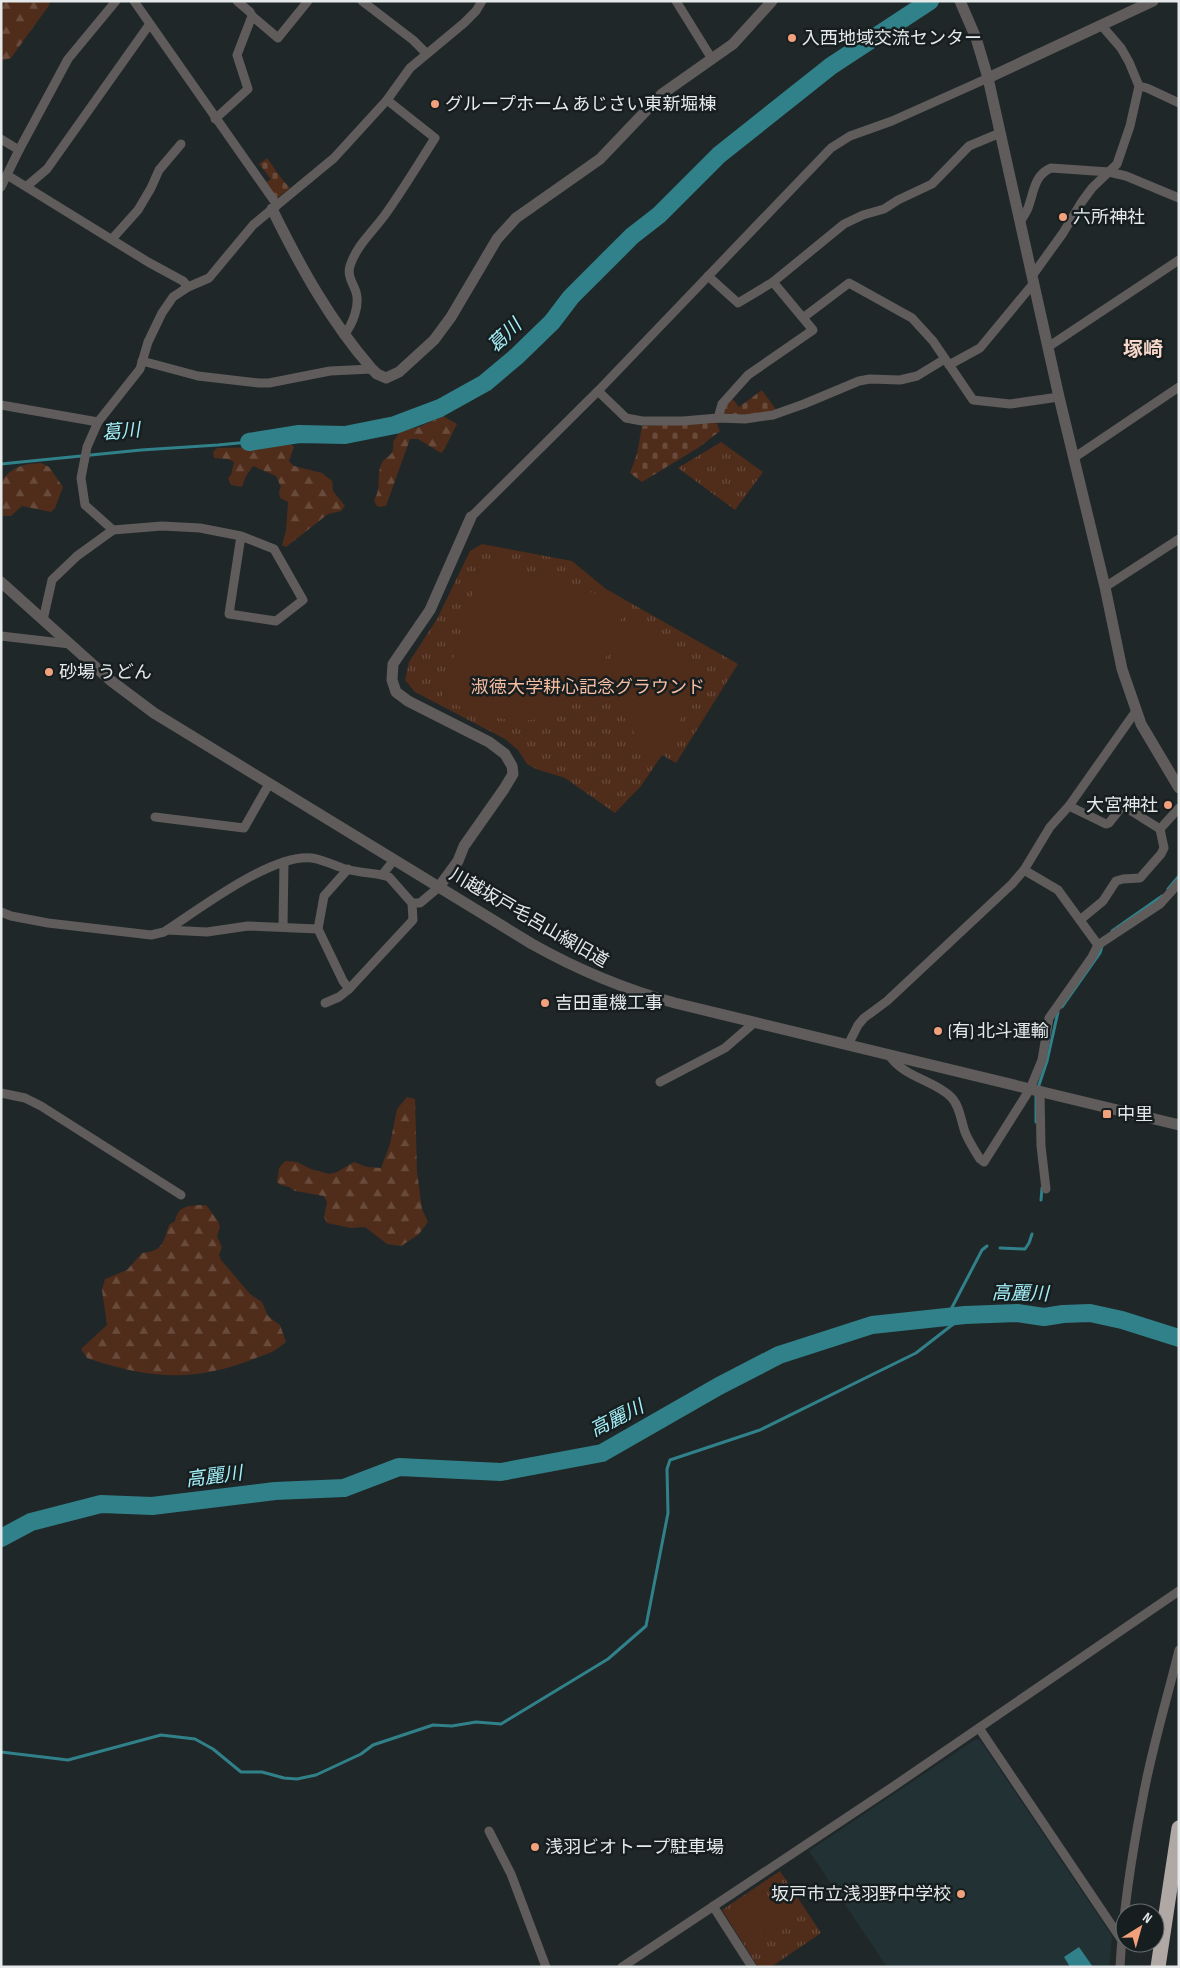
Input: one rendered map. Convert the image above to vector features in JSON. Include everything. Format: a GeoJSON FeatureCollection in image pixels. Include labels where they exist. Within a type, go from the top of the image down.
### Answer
{"type":"FeatureCollection","features":[{"type":"Feature","properties":{"kind":"highway"},"geometry":{"type":"LineString","coordinates":[[1158,1967],[1179,1828]]}},
{"type":"Feature","properties":{"kind":"street"},"geometry":{"type":"LineString","coordinates":[[1,187],[18,150],[68,60],[116,1]]}},
{"type":"Feature","properties":{"kind":"street"},"geometry":{"type":"LineString","coordinates":[[134,1],[216,118],[274,207],[313,289],[344,334],[372,369],[377,374],[386,378],[399,372],[420,354],[443,328],[488,252],[516,218],[600,159],[662,94],[744,34],[772,1]]}},
{"type":"Feature","properties":{"kind":"street"},"geometry":{"type":"LineString","coordinates":[[237,1],[278,38],[308,1]]}},
{"type":"Feature","properties":{"kind":"street"},"geometry":{"type":"LineString","coordinates":[[362,1],[426,53]]}},
{"type":"Feature","properties":{"kind":"street"},"geometry":{"type":"LineString","coordinates":[[113,530],[85,505],[81,478],[86,447],[98,422],[140,369],[148,342],[162,313],[173,297],[188,287],[209,278],[253,225],[334,158],[387,100],[410,68],[472,16],[482,1]]}},
{"type":"Feature","properties":{"kind":"street"},"geometry":{"type":"LineString","coordinates":[[676,1],[712,59]]}},
{"type":"Feature","properties":{"kind":"street"},"geometry":{"type":"LineString","coordinates":[[960,1],[976,38],[988,78],[1032,280],[1075,457],[1122,669],[1147,737],[1179,788]]}},
{"type":"Feature","properties":{"kind":"street"},"geometry":{"type":"LineString","coordinates":[[412,903],[420,903],[439,887],[458,861],[464,846],[513,774],[512,766],[504,754],[489,742],[408,701],[396,692],[392,680],[393,664],[430,610],[471,517],[598,391],[831,148],[840,142],[988,78],[1153,1]]}},
{"type":"Feature","properties":{"kind":"street"},"geometry":{"type":"LineString","coordinates":[[216,118],[248,89],[237,55],[252,16]]}},
{"type":"Feature","properties":{"kind":"street"},"geometry":{"type":"LineString","coordinates":[[27,186],[47,169],[149,25]]}},
{"type":"Feature","properties":{"kind":"street"},"geometry":{"type":"LineString","coordinates":[[598,391],[626,418],[642,421],[683,421],[718,418],[735,420],[773,415],[859,380],[900,380],[917,376],[980,348],[1032,280],[1092,188],[1117,164],[1139,86],[1130,62],[1102,26]]}},
{"type":"Feature","properties":{"kind":"street"},"geometry":{"type":"LineString","coordinates":[[1139,86],[1179,103]]}},
{"type":"Feature","properties":{"kind":"street"},"geometry":{"type":"LineString","coordinates":[[344,334],[351,326],[357,302],[356,293],[349,277],[349,268],[355,252],[386,214],[435,138],[387,100]]}},
{"type":"Feature","properties":{"kind":"street"},"geometry":{"type":"LineString","coordinates":[[708,276],[738,303],[773,282],[844,224],[863,215],[884,209],[898,200],[932,184],[969,146],[1000,133]]}},
{"type":"Feature","properties":{"kind":"street"},"geometry":{"type":"LineString","coordinates":[[1,139],[18,150]]}},
{"type":"Feature","properties":{"kind":"street"},"geometry":{"type":"LineString","coordinates":[[112,240],[138,210],[152,188],[159,170],[181,144]]}},
{"type":"Feature","properties":{"kind":"street"},"geometry":{"type":"LineString","coordinates":[[1020,222],[1028,209],[1036,182],[1043,172],[1051,168],[1109,172],[1126,176],[1179,198]]}},
{"type":"Feature","properties":{"kind":"street"},"geometry":{"type":"LineString","coordinates":[[7,174],[112,240],[183,281],[188,287]]}},
{"type":"Feature","properties":{"kind":"street"},"geometry":{"type":"LineString","coordinates":[[1048,347],[1179,260]]}},
{"type":"Feature","properties":{"kind":"street"},"geometry":{"type":"LineString","coordinates":[[718,418],[722,404],[748,375],[813,330],[773,282]]}},
{"type":"Feature","properties":{"kind":"street"},"geometry":{"type":"LineString","coordinates":[[804,317],[849,283],[912,318],[933,341],[973,400],[1010,404],[1059,397]]}},
{"type":"Feature","properties":{"kind":"street"},"geometry":{"type":"LineString","coordinates":[[142,361],[198,376],[259,383],[269,383],[330,370],[372,369]]}},
{"type":"Feature","properties":{"kind":"street"},"geometry":{"type":"LineString","coordinates":[[1075,457],[1179,387]]}},
{"type":"Feature","properties":{"kind":"street"},"geometry":{"type":"LineString","coordinates":[[1,405],[98,422]]}},
{"type":"Feature","properties":{"kind":"street"},"geometry":{"type":"LineString","coordinates":[[43,620],[52,580],[77,556],[113,530],[162,526],[200,528],[241,536],[274,549],[303,600],[276,620],[229,614],[241,536]]}},
{"type":"Feature","properties":{"kind":"street"},"geometry":{"type":"LineString","coordinates":[[1105,587],[1179,539]]}},
{"type":"Feature","properties":{"kind":"street","name":"川越坂戸毛呂山線旧道"},"geometry":{"type":"LineString","coordinates":[[1,582],[110,680],[154,712],[269,784],[559,959],[608,983],[637,993],[1179,1125]]}},
{"type":"Feature","properties":{"kind":"street"},"geometry":{"type":"LineString","coordinates":[[1,636],[70,644]]}},
{"type":"Feature","properties":{"kind":"street"},"geometry":{"type":"LineString","coordinates":[[848,1045],[858,1025],[864,1018],[887,1001],[1012,884],[1024,870],[1050,828],[1069,806],[1136,711]]}},
{"type":"Feature","properties":{"kind":"street"},"geometry":{"type":"LineString","coordinates":[[155,818],[244,828],[269,784]]}},
{"type":"Feature","properties":{"kind":"street"},"geometry":{"type":"LineString","coordinates":[[1069,806],[1106,824],[1109,823],[1120,809],[1125,807],[1160,829],[1164,848],[1140,878],[1116,881],[1103,901],[1080,920]]}},
{"type":"Feature","properties":{"kind":"street"},"geometry":{"type":"LineString","coordinates":[[1160,829],[1179,808]]}},
{"type":"Feature","properties":{"kind":"street"},"geometry":{"type":"LineString","coordinates":[[1,912],[11,916],[48,923],[151,935],[166,930],[270,867],[294,859],[310,858],[330,862],[348,869],[389,877],[412,903],[413,920],[349,989],[339,997],[325,1003]]}},
{"type":"Feature","properties":{"kind":"street"},"geometry":{"type":"LineString","coordinates":[[382,875],[394,860]]}},
{"type":"Feature","properties":{"kind":"street"},"geometry":{"type":"LineString","coordinates":[[284,862],[284,927]]}},
{"type":"Feature","properties":{"kind":"street"},"geometry":{"type":"LineString","coordinates":[[348,869],[324,896],[318,928],[343,981],[349,989]]}},
{"type":"Feature","properties":{"kind":"street"},"geometry":{"type":"LineString","coordinates":[[1024,870],[1058,890],[1080,920],[1102,942]]}},
{"type":"Feature","properties":{"kind":"street"},"geometry":{"type":"LineString","coordinates":[[1046,1190],[1036,1090],[1049,1018],[1102,942],[1160,904],[1177,888]]}},
{"type":"Feature","properties":{"kind":"street"},"geometry":{"type":"LineString","coordinates":[[166,930],[207,932],[248,926],[318,928]]}},
{"type":"Feature","properties":{"kind":"street"},"geometry":{"type":"LineString","coordinates":[[660,1082],[725,1048],[754,1022]]}},
{"type":"Feature","properties":{"kind":"street"},"geometry":{"type":"LineString","coordinates":[[888,1054],[899,1067],[944,1092],[954,1100],[966,1133],[980,1159],[984,1162],[1036,1090]]}},
{"type":"Feature","properties":{"kind":"street"},"geometry":{"type":"LineString","coordinates":[[1,1093],[24,1098],[42,1106],[181,1195]]}},
{"type":"Feature","properties":{"kind":"street"},"geometry":{"type":"LineString","coordinates":[[622,1967],[979,1728],[1179,1591]]}},
{"type":"Feature","properties":{"kind":"street"},"geometry":{"type":"LineString","coordinates":[[1126,1903],[1143,1797],[1179,1650]]}},
{"type":"Feature","properties":{"kind":"street"},"geometry":{"type":"LineString","coordinates":[[979,1728],[1115,1929]]}},
{"type":"Feature","properties":{"kind":"street"},"geometry":{"type":"LineString","coordinates":[[489,1831],[511,1874],[546,1967]]}},
{"type":"Feature","properties":{"kind":"street"},"geometry":{"type":"LineString","coordinates":[[713,1906],[752,1967]]}},
{"type":"Feature","properties":{"kind":"street"},"geometry":{"type":"LineString","coordinates":[[1120,1953],[1120,1967]]}},
{"type":"Feature","properties":{"kind":"shaded area","name":"坂戸市立浅羽野中学校"},"geometry":{"type":"Polygon","coordinates":[[[976,1739],[980,1740],[1112,1936],[1109,1967],[887,1967],[809,1851],[976,1739]]]}},
{"type":"Feature","properties":{"kind":"green space"},"geometry":{"type":"Polygon","coordinates":[[[1,1],[47,1],[50,4],[11,58],[1,61],[1,1]]]}},
{"type":"Feature","properties":{"kind":"green space"},"geometry":{"type":"Polygon","coordinates":[[[267,158],[290,188],[276,199],[265,183],[271,179],[259,164],[267,158]]]}},
{"type":"Feature","properties":{"kind":"green space"},"geometry":{"type":"Polygon","coordinates":[[[762,390],[777,411],[742,416],[722,413],[732,398],[739,407],[762,390]]]}},
{"type":"Feature","properties":{"kind":"green space"},"geometry":{"type":"Polygon","coordinates":[[[443,416],[457,424],[444,450],[441,453],[418,439],[410,439],[386,506],[379,507],[376,505],[374,500],[378,491],[381,465],[393,451],[393,442],[400,431],[419,427],[443,416]]]}},
{"type":"Feature","properties":{"kind":"green space"},"geometry":{"type":"Polygon","coordinates":[[[716,421],[720,431],[698,448],[642,482],[630,473],[637,454],[642,426],[716,421]]]}},
{"type":"Feature","properties":{"kind":"green space"},"geometry":{"type":"Polygon","coordinates":[[[721,442],[763,472],[735,510],[678,468],[721,442]]]}},
{"type":"Feature","properties":{"kind":"green space"},"geometry":{"type":"Polygon","coordinates":[[[281,443],[294,447],[289,461],[294,466],[322,473],[332,481],[333,491],[345,506],[341,511],[328,514],[286,547],[282,545],[286,531],[288,502],[280,498],[279,492],[281,487],[276,476],[253,466],[246,476],[242,487],[231,485],[228,478],[231,475],[234,462],[228,459],[214,458],[213,452],[217,448],[265,447],[281,443]]]}},
{"type":"Feature","properties":{"kind":"green space"},"geometry":{"type":"Polygon","coordinates":[[[41,463],[49,467],[63,487],[55,508],[51,512],[22,506],[11,516],[3,516],[1,482],[18,467],[41,463]]]}},
{"type":"Feature","properties":{"kind":"green space","name":"淑徳大学耕心記念グラウンド"},"geometry":{"type":"Polygon","coordinates":[[[482,544],[572,561],[606,589],[738,664],[676,763],[662,755],[641,786],[615,813],[565,778],[536,769],[527,764],[518,750],[505,739],[415,692],[405,680],[409,662],[437,619],[470,551],[482,544]]]}},
{"type":"Feature","properties":{"kind":"green space"},"geometry":{"type":"Polygon","coordinates":[[[485,561],[627,603],[609,650],[598,672],[570,706],[550,716],[527,720],[498,718],[469,710],[442,696],[482,562],[485,561]]]}},
{"type":"Feature","properties":{"kind":"green space"},"geometry":{"type":"Polygon","coordinates":[[[627,620],[708,671],[709,674],[657,756],[629,726],[620,710],[615,694],[612,676],[614,658],[618,640],[627,620]]]}},
{"type":"Feature","properties":{"kind":"green space"},"geometry":{"type":"Polygon","coordinates":[[[407,1097],[415,1099],[417,1172],[422,1209],[428,1222],[418,1235],[401,1246],[387,1244],[365,1227],[351,1228],[327,1223],[324,1217],[327,1202],[324,1196],[295,1191],[277,1182],[279,1168],[285,1161],[297,1162],[311,1169],[329,1174],[337,1172],[354,1162],[367,1167],[381,1168],[390,1144],[397,1109],[407,1097]]]}},
{"type":"Feature","properties":{"kind":"green space"},"geometry":{"type":"Polygon","coordinates":[[[206,1205],[218,1221],[220,1227],[217,1236],[222,1247],[219,1255],[221,1260],[250,1294],[262,1302],[268,1316],[280,1325],[286,1342],[268,1353],[233,1366],[192,1375],[151,1374],[87,1358],[81,1349],[107,1325],[102,1290],[105,1279],[127,1270],[142,1253],[158,1248],[169,1225],[175,1221],[180,1210],[206,1205]]]}},
{"type":"Feature","properties":{"kind":"green space"},"geometry":{"type":"Polygon","coordinates":[[[780,1871],[821,1933],[771,1967],[758,1967],[722,1910],[780,1871]]]}},
{"type":"Feature","properties":{"kind":"green space"},"geometry":{"type":"Polygon","coordinates":[[[782,1884],[801,1913],[788,1922],[768,1893],[782,1884]]]}},
{"type":"Feature","properties":{"kind":"green space"},"geometry":{"type":"Polygon","coordinates":[[[763,1896],[782,1926],[769,1934],[750,1905],[763,1896]]]}},
{"type":"Feature","properties":{"kind":"green space"},"geometry":{"type":"Polygon","coordinates":[[[745,1908],[764,1937],[751,1946],[731,1917],[745,1908]]]}},
{"type":"Feature","properties":{"kind":"water"},"geometry":{"type":"Polygon","coordinates":[[[1079,1947],[1093,1967],[1070,1967],[1064,1957],[1079,1947]]]}},
{"type":"Feature","properties":{"kind":"waterway","name":"葛川"},"geometry":{"type":"LineString","coordinates":[[249,442],[299,434],[345,435],[395,425],[440,408],[485,383],[517,356],[552,322],[571,297],[632,236],[659,215],[719,155],[831,66],[930,1]]}},
{"type":"Feature","properties":{"kind":"waterway","name":"葛川"},"geometry":{"type":"LineString","coordinates":[[1,464],[141,450],[249,442]]}},
{"type":"Feature","properties":{"kind":"waterway"},"geometry":{"type":"LineString","coordinates":[[1168,889],[1179,876]]}},
{"type":"Feature","properties":{"kind":"waterway"},"geometry":{"type":"LineString","coordinates":[[1112,931],[1162,896]]}},
{"type":"Feature","properties":{"kind":"waterway"},"geometry":{"type":"LineString","coordinates":[[1062,1007],[1100,953],[1102,946]]}},
{"type":"Feature","properties":{"kind":"waterway"},"geometry":{"type":"LineString","coordinates":[[1038,1088],[1047,1061],[1058,1012]]}},
{"type":"Feature","properties":{"kind":"waterway"},"geometry":{"type":"LineString","coordinates":[[1036,1094],[1036,1122]]}},
{"type":"Feature","properties":{"kind":"waterway"},"geometry":{"type":"LineString","coordinates":[[1041,1200],[1042,1188]]}},
{"type":"Feature","properties":{"kind":"waterway"},"geometry":{"type":"LineString","coordinates":[[1000,1248],[1025,1249],[1032,1234]]}},
{"type":"Feature","properties":{"kind":"waterway"},"geometry":{"type":"LineString","coordinates":[[947,1317],[982,1250],[987,1246]]}},
{"type":"Feature","properties":{"kind":"waterway","name":"高麗川"},"geometry":{"type":"LineString","coordinates":[[1,1538],[31,1522],[101,1504],[152,1506],[275,1491],[344,1488],[399,1467],[501,1472],[602,1453],[719,1386],[779,1355],[872,1325],[965,1315],[1017,1313],[1044,1317],[1090,1313],[1122,1320],[1179,1338]]}},
{"type":"Feature","properties":{"kind":"waterway"},"geometry":{"type":"LineString","coordinates":[[1,1752],[68,1760],[161,1735],[195,1739],[213,1749],[241,1772],[262,1772],[284,1778],[297,1779],[316,1775],[361,1754],[373,1745],[433,1725],[452,1726],[476,1722],[501,1724],[608,1659],[646,1626],[668,1513],[667,1469],[670,1460],[760,1430],[916,1353],[965,1315]]}},
{"type":"Feature","properties":{"kind":"place","name":"入西地域交流センター"},"geometry":{"type":"Point","coordinates":[792,38]}},
{"type":"Feature","properties":{"kind":"place","name":"グループホーム あじさい東新堀棟"},"geometry":{"type":"Point","coordinates":[435,104]}},
{"type":"Feature","properties":{"kind":"place","name":"六所神社"},"geometry":{"type":"Point","coordinates":[1063,217]}},
{"type":"Feature","properties":{"kind":"place","name":"砂場 うどん"},"geometry":{"type":"Point","coordinates":[49,672]}},
{"type":"Feature","properties":{"kind":"place","name":"大宮神社"},"geometry":{"type":"Point","coordinates":[1168,805]}},
{"type":"Feature","properties":{"kind":"place","name":"吉田重機工事"},"geometry":{"type":"Point","coordinates":[545,1003]}},
{"type":"Feature","properties":{"kind":"place","name":"(有) 北斗運輸"},"geometry":{"type":"Point","coordinates":[938,1031]}},
{"type":"Feature","properties":{"kind":"place","name":"中里"},"geometry":{"type":"Point","coordinates":[1107,1114]}},
{"type":"Feature","properties":{"kind":"place","name":"浅羽ビオトープ駐車場"},"geometry":{"type":"Point","coordinates":[535,1847]}},
{"type":"Feature","properties":{"kind":"place","name":"坂戸市立浅羽野中学校"},"geometry":{"type":"Point","coordinates":[961,1894]}},
{"type":"Feature","properties":{"kind":"district","name":"塚崎"},"geometry":{"type":"Point","coordinates":[1143,350]}}]}
